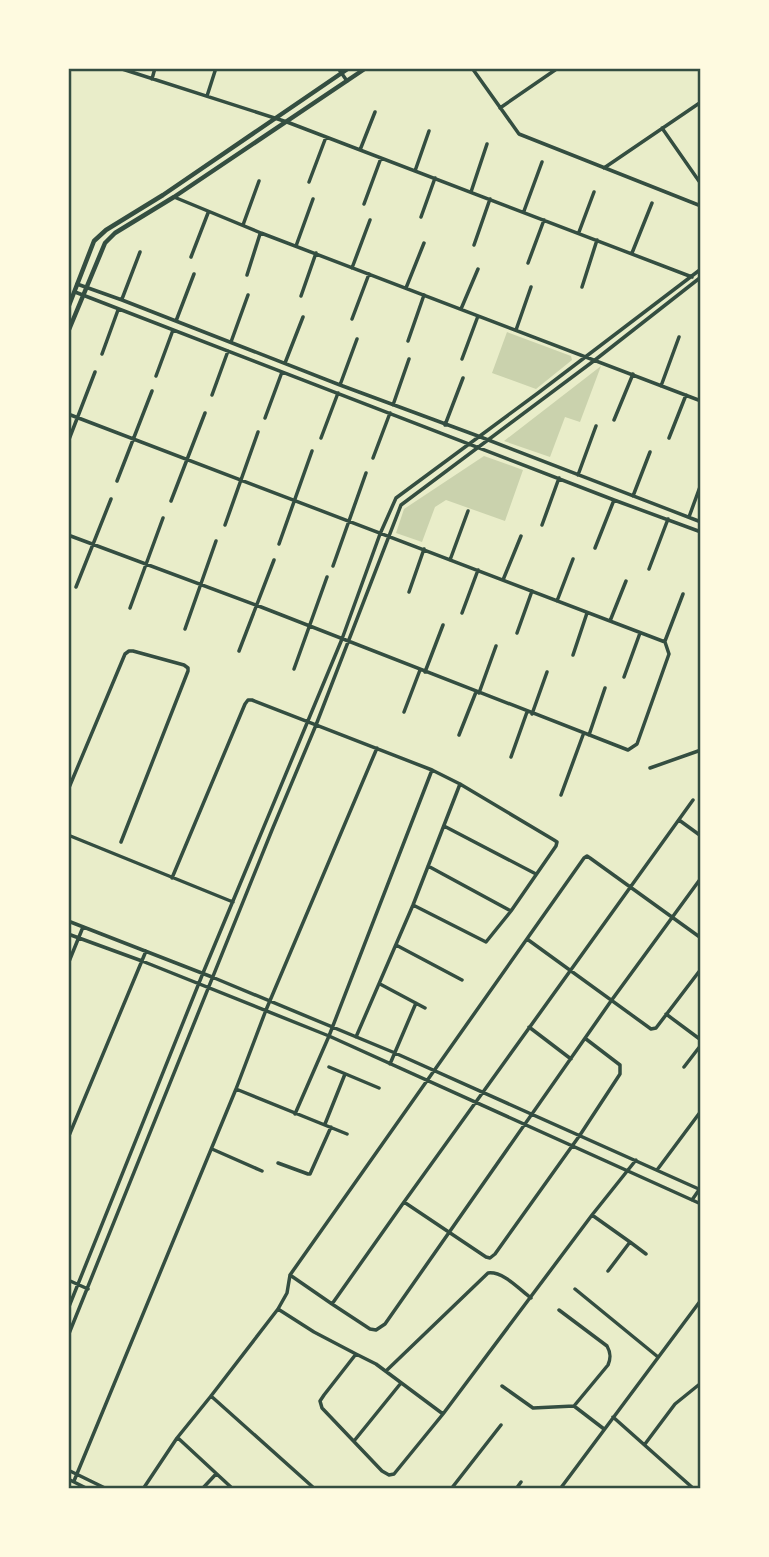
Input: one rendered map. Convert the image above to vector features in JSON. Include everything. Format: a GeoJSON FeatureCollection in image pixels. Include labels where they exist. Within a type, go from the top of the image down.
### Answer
{"type":"FeatureCollection","features":[{"type":"Feature","properties":{"kind":"street"},"geometry":{"type":"LineString","coordinates":[[119,68],[287,122],[700,279]]}},
{"type":"Feature","properties":{"kind":"street"},"geometry":{"type":"LineString","coordinates":[[152,79],[155,68]]}},
{"type":"Feature","properties":{"kind":"street"},"geometry":{"type":"LineString","coordinates":[[207,96],[216,68]]}},
{"type":"Feature","properties":{"kind":"street"},"geometry":{"type":"LineString","coordinates":[[68,308],[94,241],[106,230],[276,119],[340,71],[349,68]]}},
{"type":"Feature","properties":{"kind":"street"},"geometry":{"type":"LineString","coordinates":[[68,332],[104,243],[115,233],[174,197],[366,68]]}},
{"type":"Feature","properties":{"kind":"street"},"geometry":{"type":"LineString","coordinates":[[471,68],[519,134],[701,206]]}},
{"type":"Feature","properties":{"kind":"street"},"geometry":{"type":"LineString","coordinates":[[500,108],[558,68]]}},
{"type":"Feature","properties":{"kind":"street"},"geometry":{"type":"LineString","coordinates":[[340,71],[347,81]]}},
{"type":"Feature","properties":{"kind":"street"},"geometry":{"type":"LineString","coordinates":[[604,169],[701,102]]}},
{"type":"Feature","properties":{"kind":"street"},"geometry":{"type":"LineString","coordinates":[[360,150],[375,112]]}},
{"type":"Feature","properties":{"kind":"street"},"geometry":{"type":"LineString","coordinates":[[662,128],[701,184]]}},
{"type":"Feature","properties":{"kind":"street"},"geometry":{"type":"LineString","coordinates":[[415,171],[429,131]]}},
{"type":"Feature","properties":{"kind":"street"},"geometry":{"type":"LineString","coordinates":[[309,183],[326,137]]}},
{"type":"Feature","properties":{"kind":"street"},"geometry":{"type":"LineString","coordinates":[[471,192],[487,144]]}},
{"type":"Feature","properties":{"kind":"street"},"geometry":{"type":"LineString","coordinates":[[364,204],[381,158]]}},
{"type":"Feature","properties":{"kind":"street"},"geometry":{"type":"LineString","coordinates":[[524,211],[542,162]]}},
{"type":"Feature","properties":{"kind":"street"},"geometry":{"type":"LineString","coordinates":[[421,217],[435,178]]}},
{"type":"Feature","properties":{"kind":"street"},"geometry":{"type":"LineString","coordinates":[[243,225],[260,181]]}},
{"type":"Feature","properties":{"kind":"street"},"geometry":{"type":"LineString","coordinates":[[579,232],[594,192]]}},
{"type":"Feature","properties":{"kind":"street"},"geometry":{"type":"LineString","coordinates":[[174,197],[261,233],[701,401]]}},
{"type":"Feature","properties":{"kind":"street"},"geometry":{"type":"LineString","coordinates":[[296,246],[313,198]]}},
{"type":"Feature","properties":{"kind":"street"},"geometry":{"type":"LineString","coordinates":[[474,245],[490,199]]}},
{"type":"Feature","properties":{"kind":"street"},"geometry":{"type":"LineString","coordinates":[[632,253],[652,202]]}},
{"type":"Feature","properties":{"kind":"street"},"geometry":{"type":"LineString","coordinates":[[191,257],[208,212]]}},
{"type":"Feature","properties":{"kind":"street"},"geometry":{"type":"LineString","coordinates":[[528,263],[544,219]]}},
{"type":"Feature","properties":{"kind":"street"},"geometry":{"type":"LineString","coordinates":[[352,268],[370,220]]}},
{"type":"Feature","properties":{"kind":"street"},"geometry":{"type":"LineString","coordinates":[[247,275],[261,233]]}},
{"type":"Feature","properties":{"kind":"street"},"geometry":{"type":"LineString","coordinates":[[582,287],[597,240]]}},
{"type":"Feature","properties":{"kind":"street"},"geometry":{"type":"LineString","coordinates":[[406,288],[424,243]]}},
{"type":"Feature","properties":{"kind":"street"},"geometry":{"type":"LineString","coordinates":[[122,300],[140,252]]}},
{"type":"Feature","properties":{"kind":"street"},"geometry":{"type":"LineString","coordinates":[[301,296],[316,253]]}},
{"type":"Feature","properties":{"kind":"street"},"geometry":{"type":"LineString","coordinates":[[461,309],[478,269]]}},
{"type":"Feature","properties":{"kind":"street"},"geometry":{"type":"LineString","coordinates":[[68,1309],[203,973],[309,722],[380,534],[399,495],[701,269]]}},
{"type":"Feature","properties":{"kind":"street"},"geometry":{"type":"LineString","coordinates":[[176,321],[194,274]]}},
{"type":"Feature","properties":{"kind":"street"},"geometry":{"type":"LineString","coordinates":[[352,319],[369,274]]}},
{"type":"Feature","properties":{"kind":"street"},"geometry":{"type":"LineString","coordinates":[[68,1336],[316,725],[388,536],[404,502],[700,279]]}},
{"type":"Feature","properties":{"kind":"street"},"geometry":{"type":"LineString","coordinates":[[77,284],[701,522]]}},
{"type":"Feature","properties":{"kind":"street"},"geometry":{"type":"LineString","coordinates":[[516,330],[531,287]]}},
{"type":"Feature","properties":{"kind":"street"},"geometry":{"type":"LineString","coordinates":[[75,292],[701,532]]}},
{"type":"Feature","properties":{"kind":"street"},"geometry":{"type":"LineString","coordinates":[[230,342],[248,295]]}},
{"type":"Feature","properties":{"kind":"street"},"geometry":{"type":"LineString","coordinates":[[408,341],[424,295]]}},
{"type":"Feature","properties":{"kind":"street"},"geometry":{"type":"LineString","coordinates":[[102,354],[119,309]]}},
{"type":"Feature","properties":{"kind":"street"},"geometry":{"type":"LineString","coordinates":[[462,359],[478,316]]}},
{"type":"Feature","properties":{"kind":"street"},"geometry":{"type":"LineString","coordinates":[[285,363],[303,317]]}},
{"type":"Feature","properties":{"kind":"street"},"geometry":{"type":"LineString","coordinates":[[156,376],[173,330]]}},
{"type":"Feature","properties":{"kind":"street"},"geometry":{"type":"LineString","coordinates":[[661,386],[679,337]]}},
{"type":"Feature","properties":{"kind":"street"},"geometry":{"type":"LineString","coordinates":[[340,385],[356,339]]}},
{"type":"Feature","properties":{"kind":"street"},"geometry":{"type":"LineString","coordinates":[[212,395],[228,351]]}},
{"type":"Feature","properties":{"kind":"street"},"geometry":{"type":"LineString","coordinates":[[393,405],[409,359]]}},
{"type":"Feature","properties":{"kind":"street"},"geometry":{"type":"LineString","coordinates":[[68,442],[95,372]]}},
{"type":"Feature","properties":{"kind":"street"},"geometry":{"type":"LineString","coordinates":[[265,418],[282,372]]}},
{"type":"Feature","properties":{"kind":"street"},"geometry":{"type":"LineString","coordinates":[[614,420],[633,374]]}},
{"type":"Feature","properties":{"kind":"street"},"geometry":{"type":"LineString","coordinates":[[445,425],[463,378]]}},
{"type":"Feature","properties":{"kind":"street"},"geometry":{"type":"LineString","coordinates":[[117,481],[152,391]]}},
{"type":"Feature","properties":{"kind":"street"},"geometry":{"type":"LineString","coordinates":[[321,439],[338,393]]}},
{"type":"Feature","properties":{"kind":"street"},"geometry":{"type":"LineString","coordinates":[[669,438],[686,395]]}},
{"type":"Feature","properties":{"kind":"street"},"geometry":{"type":"LineString","coordinates":[[171,501],[205,413]]}},
{"type":"Feature","properties":{"kind":"street"},"geometry":{"type":"LineString","coordinates":[[373,458],[390,413]]}},
{"type":"Feature","properties":{"kind":"street"},"geometry":{"type":"LineString","coordinates":[[68,414],[665,642]]}},
{"type":"Feature","properties":{"kind":"street"},"geometry":{"type":"LineString","coordinates":[[578,475],[596,426]]}},
{"type":"Feature","properties":{"kind":"street"},"geometry":{"type":"LineString","coordinates":[[225,525],[258,432]]}},
{"type":"Feature","properties":{"kind":"street"},"geometry":{"type":"LineString","coordinates":[[279,544],[312,451]]}},
{"type":"Feature","properties":{"kind":"street"},"geometry":{"type":"LineString","coordinates":[[633,496],[650,452]]}},
{"type":"Feature","properties":{"kind":"street"},"geometry":{"type":"LineString","coordinates":[[333,566],[366,473]]}},
{"type":"Feature","properties":{"kind":"street"},"geometry":{"type":"LineString","coordinates":[[542,526],[559,478]]}},
{"type":"Feature","properties":{"kind":"street"},"geometry":{"type":"LineString","coordinates":[[689,517],[701,484]]}},
{"type":"Feature","properties":{"kind":"street"},"geometry":{"type":"LineString","coordinates":[[76,587],[111,499]]}},
{"type":"Feature","properties":{"kind":"street"},"geometry":{"type":"LineString","coordinates":[[595,548],[614,500]]}},
{"type":"Feature","properties":{"kind":"street"},"geometry":{"type":"LineString","coordinates":[[450,560],[468,511]]}},
{"type":"Feature","properties":{"kind":"street"},"geometry":{"type":"LineString","coordinates":[[130,608],[163,518]]}},
{"type":"Feature","properties":{"kind":"street"},"geometry":{"type":"LineString","coordinates":[[649,569],[668,519]]}},
{"type":"Feature","properties":{"kind":"street"},"geometry":{"type":"LineString","coordinates":[[68,535],[628,750],[637,744],[668,660],[665,642],[683,594]]}},
{"type":"Feature","properties":{"kind":"street"},"geometry":{"type":"LineString","coordinates":[[503,580],[521,536]]}},
{"type":"Feature","properties":{"kind":"street"},"geometry":{"type":"LineString","coordinates":[[186,629],[216,541]]}},
{"type":"Feature","properties":{"kind":"street"},"geometry":{"type":"LineString","coordinates":[[409,592],[424,550]]}},
{"type":"Feature","properties":{"kind":"street"},"geometry":{"type":"LineString","coordinates":[[557,601],[573,559]]}},
{"type":"Feature","properties":{"kind":"street"},"geometry":{"type":"LineString","coordinates":[[239,651],[274,560]]}},
{"type":"Feature","properties":{"kind":"street"},"geometry":{"type":"LineString","coordinates":[[462,613],[478,570]]}},
{"type":"Feature","properties":{"kind":"street"},"geometry":{"type":"LineString","coordinates":[[294,669],[327,578]]}},
{"type":"Feature","properties":{"kind":"street"},"geometry":{"type":"LineString","coordinates":[[610,621],[626,581]]}},
{"type":"Feature","properties":{"kind":"street"},"geometry":{"type":"LineString","coordinates":[[517,633],[532,591]]}},
{"type":"Feature","properties":{"kind":"street"},"geometry":{"type":"LineString","coordinates":[[573,655],[587,613]]}},
{"type":"Feature","properties":{"kind":"street"},"geometry":{"type":"LineString","coordinates":[[425,672],[443,625]]}},
{"type":"Feature","properties":{"kind":"street"},"geometry":{"type":"LineString","coordinates":[[624,677],[640,633]]}},
{"type":"Feature","properties":{"kind":"street"},"geometry":{"type":"LineString","coordinates":[[459,735],[496,646]]}},
{"type":"Feature","properties":{"kind":"street"},"geometry":{"type":"LineString","coordinates":[[68,790],[125,654],[133,651],[188,668],[121,842]]}},
{"type":"Feature","properties":{"kind":"street"},"geometry":{"type":"LineString","coordinates":[[404,712],[420,670]]}},
{"type":"Feature","properties":{"kind":"street"},"geometry":{"type":"LineString","coordinates":[[511,757],[547,672]]}},
{"type":"Feature","properties":{"kind":"street"},"geometry":{"type":"LineString","coordinates":[[561,795],[605,688]]}},
{"type":"Feature","properties":{"kind":"street"},"geometry":{"type":"LineString","coordinates":[[172,878],[245,704],[252,700],[432,770],[556,842],[556,846],[511,911],[486,942],[413,905]]}},
{"type":"Feature","properties":{"kind":"street"},"geometry":{"type":"LineString","coordinates":[[74,1482],[212,1149],[266,1010],[377,748]]}},
{"type":"Feature","properties":{"kind":"street"},"geometry":{"type":"LineString","coordinates":[[650,768],[701,750]]}},
{"type":"Feature","properties":{"kind":"street"},"geometry":{"type":"LineString","coordinates":[[295,1114],[432,770]]}},
{"type":"Feature","properties":{"kind":"street"},"geometry":{"type":"LineString","coordinates":[[356,1037],[413,905],[460,784]]}},
{"type":"Feature","properties":{"kind":"street"},"geometry":{"type":"LineString","coordinates":[[332,1304],[694,800]]}},
{"type":"Feature","properties":{"kind":"street"},"geometry":{"type":"LineString","coordinates":[[679,820],[701,836]]}},
{"type":"Feature","properties":{"kind":"street"},"geometry":{"type":"LineString","coordinates":[[444,826],[536,874]]}},
{"type":"Feature","properties":{"kind":"street"},"geometry":{"type":"LineString","coordinates":[[68,835],[233,902]]}},
{"type":"Feature","properties":{"kind":"street"},"geometry":{"type":"LineString","coordinates":[[143,1489],[177,1438],[278,1309],[287,1293],[290,1275],[584,858],[590,858],[701,938]]}},
{"type":"Feature","properties":{"kind":"street"},"geometry":{"type":"LineString","coordinates":[[428,866],[511,911]]}},
{"type":"Feature","properties":{"kind":"street"},"geometry":{"type":"LineString","coordinates":[[290,1275],[365,1327],[376,1330],[381,1328],[701,878]]}},
{"type":"Feature","properties":{"kind":"street"},"geometry":{"type":"LineString","coordinates":[[68,921],[203,973],[483,1091],[700,1189],[692,1200]]}},
{"type":"Feature","properties":{"kind":"street"},"geometry":{"type":"LineString","coordinates":[[68,964],[84,926]]}},
{"type":"Feature","properties":{"kind":"street"},"geometry":{"type":"LineString","coordinates":[[68,934],[328,1036],[701,1203]]}},
{"type":"Feature","properties":{"kind":"street"},"geometry":{"type":"LineString","coordinates":[[526,939],[651,1029],[656,1028],[701,969]]}},
{"type":"Feature","properties":{"kind":"street"},"geometry":{"type":"LineString","coordinates":[[396,946],[462,980]]}},
{"type":"Feature","properties":{"kind":"street"},"geometry":{"type":"LineString","coordinates":[[68,1138],[146,951]]}},
{"type":"Feature","properties":{"kind":"street"},"geometry":{"type":"LineString","coordinates":[[380,984],[425,1008]]}},
{"type":"Feature","properties":{"kind":"street"},"geometry":{"type":"LineString","coordinates":[[390,1064],[416,1003]]}},
{"type":"Feature","properties":{"kind":"street"},"geometry":{"type":"LineString","coordinates":[[666,1014],[701,1040]]}},
{"type":"Feature","properties":{"kind":"street"},"geometry":{"type":"LineString","coordinates":[[529,1027],[571,1059]]}},
{"type":"Feature","properties":{"kind":"street"},"geometry":{"type":"LineString","coordinates":[[404,1202],[490,1258],[580,1135],[621,1069],[620,1065],[586,1039]]}},
{"type":"Feature","properties":{"kind":"street"},"geometry":{"type":"LineString","coordinates":[[684,1067],[700,1047]]}},
{"type":"Feature","properties":{"kind":"street"},"geometry":{"type":"LineString","coordinates":[[329,1067],[379,1088]]}},
{"type":"Feature","properties":{"kind":"street"},"geometry":{"type":"LineString","coordinates":[[325,1125],[345,1074]]}},
{"type":"Feature","properties":{"kind":"street"},"geometry":{"type":"LineString","coordinates":[[236,1089],[347,1134]]}},
{"type":"Feature","properties":{"kind":"street"},"geometry":{"type":"LineString","coordinates":[[657,1170],[701,1111]]}},
{"type":"Feature","properties":{"kind":"street"},"geometry":{"type":"LineString","coordinates":[[278,1163],[310,1174],[331,1128]]}},
{"type":"Feature","properties":{"kind":"street"},"geometry":{"type":"LineString","coordinates":[[212,1149],[262,1171]]}},
{"type":"Feature","properties":{"kind":"street"},"geometry":{"type":"LineString","coordinates":[[356,1354],[320,1401],[322,1408],[385,1474],[394,1474],[443,1414],[636,1160]]}},
{"type":"Feature","properties":{"kind":"street"},"geometry":{"type":"LineString","coordinates":[[592,1215],[646,1254]]}},
{"type":"Feature","properties":{"kind":"street"},"geometry":{"type":"LineString","coordinates":[[608,1271],[630,1242]]}},
{"type":"Feature","properties":{"kind":"street"},"geometry":{"type":"LineString","coordinates":[[386,1371],[488,1273],[500,1275],[531,1298]]}},
{"type":"Feature","properties":{"kind":"street"},"geometry":{"type":"LineString","coordinates":[[68,1280],[88,1289]]}},
{"type":"Feature","properties":{"kind":"street"},"geometry":{"type":"LineString","coordinates":[[575,1289],[658,1357]]}},
{"type":"Feature","properties":{"kind":"street"},"geometry":{"type":"LineString","coordinates":[[560,1489],[701,1300]]}},
{"type":"Feature","properties":{"kind":"street"},"geometry":{"type":"LineString","coordinates":[[278,1309],[386,1371],[443,1414]]}},
{"type":"Feature","properties":{"kind":"street"},"geometry":{"type":"LineString","coordinates":[[559,1310],[610,1351],[611,1359],[608,1365],[574,1406]]}},
{"type":"Feature","properties":{"kind":"street"},"geometry":{"type":"LineString","coordinates":[[354,1441],[401,1383]]}},
{"type":"Feature","properties":{"kind":"street"},"geometry":{"type":"LineString","coordinates":[[645,1444],[675,1404],[701,1383]]}},
{"type":"Feature","properties":{"kind":"street"},"geometry":{"type":"LineString","coordinates":[[502,1386],[533,1408],[574,1406],[604,1429]]}},
{"type":"Feature","properties":{"kind":"street"},"geometry":{"type":"LineString","coordinates":[[211,1396],[315,1489]]}},
{"type":"Feature","properties":{"kind":"street"},"geometry":{"type":"LineString","coordinates":[[613,1417],[694,1489]]}},
{"type":"Feature","properties":{"kind":"street"},"geometry":{"type":"LineString","coordinates":[[451,1489],[501,1425]]}},
{"type":"Feature","properties":{"kind":"street"},"geometry":{"type":"LineString","coordinates":[[177,1438],[233,1489]]}},
{"type":"Feature","properties":{"kind":"street"},"geometry":{"type":"LineString","coordinates":[[68,1470],[107,1489]]}},
{"type":"Feature","properties":{"kind":"street"},"geometry":{"type":"LineString","coordinates":[[202,1489],[216,1474]]}},
{"type":"Feature","properties":{"kind":"street"},"geometry":{"type":"LineString","coordinates":[[68,1479],[88,1489]]}},
{"type":"Feature","properties":{"kind":"street"},"geometry":{"type":"LineString","coordinates":[[516,1489],[521,1482]]}},
{"type":"Feature","properties":{"kind":"green space"},"geometry":{"type":"Polygon","coordinates":[[[507,332],[571,356],[572,360],[536,389],[492,373],[507,332]]]}},
{"type":"Feature","properties":{"kind":"green space"},"geometry":{"type":"Polygon","coordinates":[[[601,366],[580,422],[565,417],[550,457],[504,441],[601,366]]]}},
{"type":"Feature","properties":{"kind":"green space"},"geometry":{"type":"Polygon","coordinates":[[[484,456],[523,470],[505,521],[446,500],[435,507],[422,542],[396,533],[404,509],[484,456]]]}}]}
